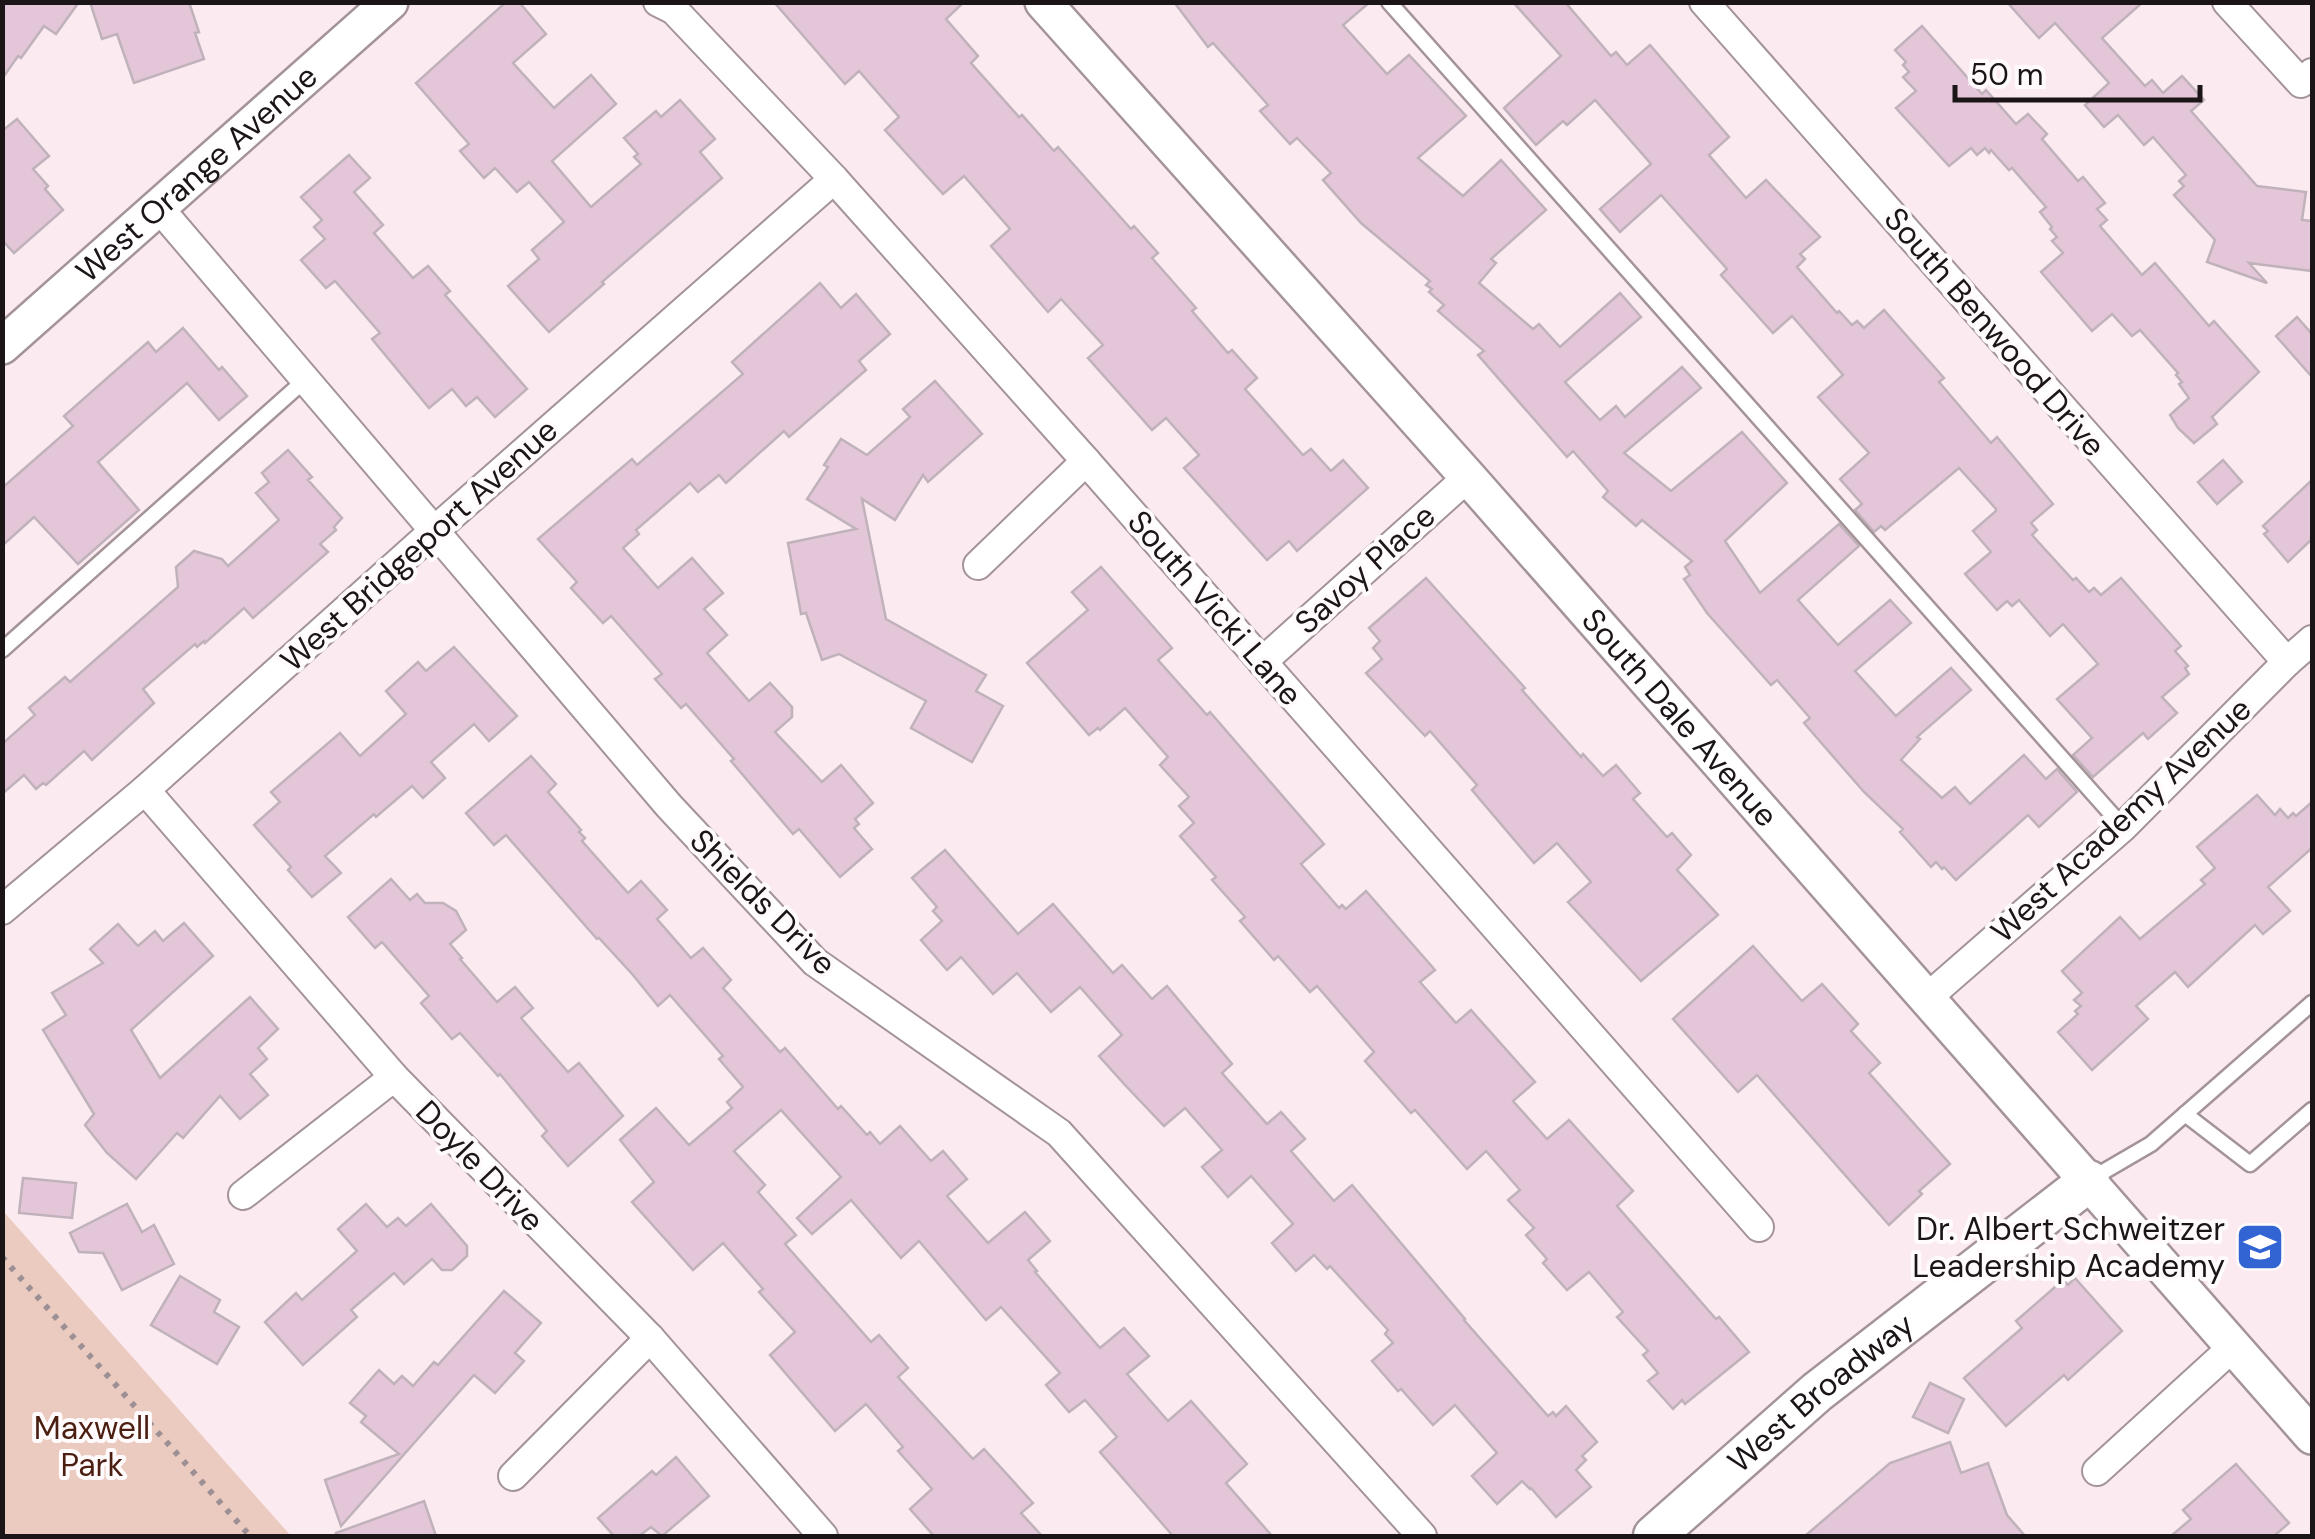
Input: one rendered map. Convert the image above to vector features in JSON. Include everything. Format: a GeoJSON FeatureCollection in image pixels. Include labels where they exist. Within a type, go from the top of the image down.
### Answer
{"type":"FeatureCollection","features":[{"type":"Feature","properties":{"kind":"main road","name":"West Broadway"},"geometry":{"type":"LineString","coordinates":[[1654,1536],[1818,1392],[2088,1181]]}},
{"type":"Feature","properties":{"kind":"street","name":"West Orange Avenue"},"geometry":{"type":"LineString","coordinates":[[2,346],[390,2]]}},
{"type":"Feature","properties":{"kind":"street","name":"South Vicki Lane"},"geometry":{"type":"LineString","coordinates":[[658,2],[674,10],[834,179],[1759,1227]]}},
{"type":"Feature","properties":{"kind":"street","name":"South Dale Avenue"},"geometry":{"type":"LineString","coordinates":[[1043,2],[1468,477],[2312,1436]]}},
{"type":"Feature","properties":{"kind":"street","name":"South Benwood Drive"},"geometry":{"type":"LineString","coordinates":[[1704,2],[2287,662]]}},
{"type":"Feature","properties":{"kind":"street"},"geometry":{"type":"LineString","coordinates":[[2227,2],[2307,78]]}},
{"type":"Feature","properties":{"kind":"street","name":"West Bridgeport Avenue"},"geometry":{"type":"LineString","coordinates":[[2,910],[145,790],[834,179]]}},
{"type":"Feature","properties":{"kind":"street","name":"Shields Drive"},"geometry":{"type":"LineString","coordinates":[[159,208],[670,806],[815,962],[1059,1133],[1422,1536]]}},
{"type":"Feature","properties":{"kind":"street"},"geometry":{"type":"LineString","coordinates":[[978,565],[1086,462]]}},
{"type":"Feature","properties":{"kind":"street","name":"Savoy Place"},"geometry":{"type":"LineString","coordinates":[[1262,662],[1468,477]]}},
{"type":"Feature","properties":{"kind":"street","name":"West Academy Avenue"},"geometry":{"type":"LineString","coordinates":[[1928,998],[2123,826],[2312,640]]}},
{"type":"Feature","properties":{"kind":"street","name":"Doyle Drive"},"geometry":{"type":"LineString","coordinates":[[145,790],[394,1077],[650,1338],[822,1536]]}},
{"type":"Feature","properties":{"kind":"street"},"geometry":{"type":"LineString","coordinates":[[243,1195],[394,1077]]}},
{"type":"Feature","properties":{"kind":"street"},"geometry":{"type":"LineString","coordinates":[[512,1476],[650,1338]]}},
{"type":"Feature","properties":{"kind":"street"},"geometry":{"type":"LineString","coordinates":[[2097,1471],[2234,1346]]}},
{"type":"Feature","properties":{"kind":"lane"},"geometry":{"type":"LineString","coordinates":[[1389,2],[2123,826]]}},
{"type":"Feature","properties":{"kind":"lane"},"geometry":{"type":"LineString","coordinates":[[2,650],[306,380]]}},
{"type":"Feature","properties":{"kind":"lane"},"geometry":{"type":"LineString","coordinates":[[2088,1181],[2151,1144],[2312,1003]]}},
{"type":"Feature","properties":{"kind":"lane"},"geometry":{"type":"LineString","coordinates":[[2185,1114],[2250,1164],[2312,1110]]}},
{"type":"Feature","properties":{"kind":"path"},"geometry":{"type":"LineString","coordinates":[[2,1257],[250,1536]]}},
{"type":"Feature","properties":{"kind":"green space","name":"Maxwell Park"},"geometry":{"type":"Polygon","coordinates":[[[3,1211],[291,1536],[3,1536],[3,1211]]]}},
{"type":"Feature","properties":{"kind":"building"},"geometry":{"type":"Polygon","coordinates":[[[2,2],[79,2],[56,34],[44,26],[2,79],[2,2]]]}},
{"type":"Feature","properties":{"kind":"building"},"geometry":{"type":"Polygon","coordinates":[[[90,2],[189,2],[204,59],[134,83],[117,34],[102,39],[90,2]]]}},
{"type":"Feature","properties":{"kind":"building"},"geometry":{"type":"Polygon","coordinates":[[[506,2],[519,2],[546,34],[513,63],[554,108],[591,75],[616,104],[552,161],[591,207],[641,164],[624,138],[656,111],[661,117],[680,100],[715,139],[700,152],[722,178],[549,332],[508,286],[539,259],[532,250],[564,222],[529,182],[517,192],[495,168],[484,178],[460,151],[469,144],[416,83],[506,2]]]}},
{"type":"Feature","properties":{"kind":"building"},"geometry":{"type":"Polygon","coordinates":[[[774,2],[964,2],[946,19],[978,56],[971,63],[1019,117],[1022,115],[1054,151],[1058,147],[1131,229],[1134,226],[1158,253],[1152,258],[1196,308],[1192,311],[1228,353],[1232,350],[1257,378],[1245,389],[1303,455],[1311,449],[1331,471],[1343,460],[1368,488],[1297,551],[1289,541],[1267,560],[1184,468],[1199,455],[1166,418],[1152,430],[1088,358],[1103,345],[1061,299],[1048,312],[991,246],[1010,229],[964,176],[943,194],[885,130],[899,117],[859,71],[845,84],[774,2]]]}},
{"type":"Feature","properties":{"kind":"building"},"geometry":{"type":"Polygon","coordinates":[[[1174,2],[1370,2],[1343,25],[1387,74],[1409,55],[1466,116],[1418,158],[1463,196],[1501,160],[1546,210],[1491,259],[1496,263],[1479,283],[1533,329],[1539,324],[1560,347],[1620,293],[1641,317],[1565,382],[1600,420],[1616,406],[1625,417],[1682,367],[1701,388],[1624,453],[1671,491],[1742,432],[1787,483],[1725,541],[1760,593],[1839,524],[1859,546],[1798,600],[1838,645],[1890,600],[1911,623],[1855,671],[1896,716],[1951,668],[1971,690],[1917,737],[1920,739],[1901,760],[1942,798],[1955,787],[1970,804],[2024,755],[2046,779],[2057,769],[2077,792],[2039,827],[2028,815],[1956,880],[1936,862],[1931,867],[1900,832],[1903,829],[1864,792],[1804,723],[1810,718],[1777,680],[1771,685],[1707,613],[1684,579],[1690,575],[1685,567],[1692,561],[1642,520],[1636,526],[1603,497],[1608,491],[1573,451],[1567,457],[1478,355],[1484,351],[1438,311],[1444,305],[1429,292],[1432,289],[1426,285],[1430,281],[1361,223],[1323,180],[1331,173],[1297,138],[1290,144],[1260,111],[1268,105],[1213,43],[1208,47],[1174,2]]]}},
{"type":"Feature","properties":{"kind":"building"},"geometry":{"type":"Polygon","coordinates":[[[1513,2],[1565,2],[1611,56],[1616,52],[1627,65],[1650,45],[1729,137],[1709,155],[1746,198],[1766,180],[1820,237],[1800,254],[1805,259],[1797,267],[1837,313],[1852,325],[1857,321],[1864,328],[1884,310],[1944,378],[1939,382],[1991,443],[1997,437],[2053,504],[2031,523],[2037,530],[2032,535],[2089,592],[2094,588],[2101,595],[2121,578],[2181,646],[2175,651],[2188,666],[2185,668],[2189,674],[2162,697],[2177,713],[2148,739],[2143,733],[2093,777],[2073,755],[2092,738],[2057,699],[2098,664],[2063,624],[2050,636],[2019,600],[2012,606],[2007,601],[1997,610],[1965,574],[1991,552],[1973,531],[1996,509],[1959,468],[1885,530],[1881,526],[1874,532],[1855,510],[1862,504],[1840,479],[1869,453],[1818,397],[1843,375],[1792,316],[1773,333],[1721,275],[1727,269],[1661,195],[1620,232],[1600,209],[1651,164],[1595,100],[1536,145],[1504,108],[1561,56],[1513,2]]]}},
{"type":"Feature","properties":{"kind":"building"},"geometry":{"type":"Polygon","coordinates":[[[2007,2],[2143,2],[2102,38],[2145,86],[2152,80],[2163,93],[2182,76],[2204,100],[2191,111],[2257,186],[2306,192],[2302,220],[2312,221],[2312,271],[2249,263],[2267,283],[2207,262],[2215,240],[2174,195],[2184,186],[2179,181],[2186,175],[2153,137],[2144,145],[2118,115],[2104,127],[2085,105],[2109,83],[2055,23],[2039,38],[2007,2]]]}},
{"type":"Feature","properties":{"kind":"building"},"geometry":{"type":"Polygon","coordinates":[[[1922,26],[1982,94],[1986,90],[2016,124],[2028,114],[2047,134],[2042,139],[2078,181],[2083,177],[2105,203],[2097,209],[2107,220],[2100,226],[2142,275],[2155,263],[2209,326],[2214,321],[2259,372],[2212,417],[2217,424],[2194,443],[2170,415],[2189,398],[2179,384],[2182,382],[2178,373],[2140,330],[2132,336],[2112,314],[2092,331],[2041,272],[2063,253],[2052,241],[2057,237],[2040,212],[2046,207],[2012,168],[2009,170],[1985,148],[1977,155],[1971,148],[1949,166],[1896,108],[1916,91],[1903,77],[1909,72],[1895,50],[1922,26]]]}},
{"type":"Feature","properties":{"kind":"building"},"geometry":{"type":"Polygon","coordinates":[[[17,119],[49,156],[33,169],[63,210],[14,253],[2,240],[2,131],[17,119]]]}},
{"type":"Feature","properties":{"kind":"building"},"geometry":{"type":"Polygon","coordinates":[[[349,155],[370,178],[354,192],[383,225],[374,233],[413,278],[428,266],[450,291],[445,295],[527,389],[495,417],[477,397],[466,406],[452,389],[429,408],[372,339],[380,333],[335,281],[326,288],[301,260],[325,239],[314,227],[322,220],[301,197],[349,155]]]}},
{"type":"Feature","properties":{"kind":"building"},"geometry":{"type":"Polygon","coordinates":[[[820,283],[841,308],[856,294],[890,334],[859,361],[866,370],[789,437],[784,431],[726,483],[719,475],[698,492],[690,483],[636,530],[639,534],[623,548],[658,588],[692,558],[723,593],[704,609],[727,635],[707,653],[749,701],[770,683],[792,707],[792,717],[775,732],[822,782],[841,765],[873,803],[855,819],[859,824],[854,828],[872,849],[840,877],[799,829],[793,834],[686,704],[681,708],[655,679],[662,674],[611,616],[603,623],[571,588],[577,582],[538,539],[632,459],[637,465],[743,374],[732,362],[820,283]]]}},
{"type":"Feature","properties":{"kind":"building"},"geometry":{"type":"Polygon","coordinates":[[[2297,317],[2312,334],[2312,377],[2276,336],[2297,317]]]}},
{"type":"Feature","properties":{"kind":"building"},"geometry":{"type":"Polygon","coordinates":[[[183,328],[247,396],[219,420],[187,383],[98,462],[139,510],[78,564],[34,517],[2,546],[2,488],[73,426],[64,416],[148,342],[156,352],[183,328]]]}},
{"type":"Feature","properties":{"kind":"building"},"geometry":{"type":"Polygon","coordinates":[[[935,381],[982,434],[928,482],[923,475],[895,520],[862,499],[886,619],[986,675],[976,691],[1003,706],[972,762],[911,728],[926,701],[839,654],[822,660],[806,613],[801,614],[788,543],[856,529],[807,499],[828,467],[824,465],[841,439],[867,455],[910,417],[903,409],[935,381]]]}},
{"type":"Feature","properties":{"kind":"building"},"geometry":{"type":"Polygon","coordinates":[[[288,450],[342,518],[334,527],[336,530],[320,544],[328,552],[253,618],[244,608],[143,689],[154,703],[92,760],[84,751],[46,785],[36,789],[24,775],[2,794],[2,744],[35,715],[29,708],[65,677],[70,682],[178,587],[176,567],[194,551],[222,559],[228,566],[279,520],[256,493],[269,482],[262,473],[288,450]]]}},
{"type":"Feature","properties":{"kind":"building"},"geometry":{"type":"Polygon","coordinates":[[[2223,460],[2242,482],[2217,504],[2198,482],[2223,460]]]}},
{"type":"Feature","properties":{"kind":"building"},"geometry":{"type":"Polygon","coordinates":[[[2312,480],[2312,539],[2288,562],[2264,534],[2268,531],[2263,526],[2312,480]]]}},
{"type":"Feature","properties":{"kind":"building"},"geometry":{"type":"Polygon","coordinates":[[[1101,567],[1172,648],[1158,660],[1207,715],[1210,712],[1324,844],[1301,864],[1339,908],[1342,905],[1346,909],[1366,891],[1435,970],[1420,982],[1456,1023],[1471,1010],[1535,1082],[1513,1101],[1547,1139],[1569,1120],[1633,1191],[1617,1206],[1749,1352],[1685,1404],[1682,1400],[1673,1409],[1648,1381],[1658,1373],[1643,1355],[1648,1351],[1617,1317],[1623,1312],[1589,1272],[1567,1290],[1543,1263],[1547,1259],[1526,1235],[1534,1228],[1508,1200],[1520,1190],[1486,1151],[1467,1169],[1365,1061],[1374,1052],[1317,986],[1310,992],[1278,956],[1274,960],[1240,921],[1245,917],[1180,836],[1194,823],[1179,806],[1189,797],[1160,765],[1168,757],[1125,708],[1089,735],[1027,663],[1088,610],[1072,592],[1101,567]]]}},
{"type":"Feature","properties":{"kind":"building"},"geometry":{"type":"Polygon","coordinates":[[[1426,578],[1581,757],[1583,754],[1603,776],[1616,765],[1640,793],[1633,799],[1667,837],[1672,833],[1691,855],[1677,870],[1718,915],[1641,981],[1568,902],[1591,882],[1557,843],[1534,863],[1472,790],[1477,785],[1430,731],[1425,736],[1366,673],[1382,659],[1373,648],[1380,641],[1369,628],[1426,578]]]}},
{"type":"Feature","properties":{"kind":"building"},"geometry":{"type":"Polygon","coordinates":[[[454,647],[517,716],[489,741],[474,724],[431,762],[445,778],[423,798],[412,786],[325,856],[341,873],[312,897],[254,825],[280,802],[271,792],[340,733],[360,756],[406,714],[386,691],[418,662],[426,671],[454,647]]]}},
{"type":"Feature","properties":{"kind":"building"},"geometry":{"type":"Polygon","coordinates":[[[531,756],[556,784],[548,792],[581,830],[585,838],[582,841],[628,893],[641,881],[667,910],[657,919],[691,958],[703,948],[731,980],[723,988],[780,1052],[785,1048],[838,1109],[841,1106],[880,1144],[900,1126],[931,1161],[943,1151],[967,1179],[947,1196],[988,1243],[1025,1212],[1050,1241],[1028,1260],[1035,1272],[1100,1348],[1124,1328],[1149,1356],[1127,1374],[1168,1421],[1191,1401],[1247,1464],[1226,1483],[1272,1536],[1173,1536],[1100,1452],[1117,1437],[1085,1400],[1069,1412],[1046,1385],[1060,1373],[1001,1307],[986,1320],[919,1241],[901,1258],[851,1200],[812,1234],[797,1218],[841,1177],[781,1110],[734,1151],[765,1185],[758,1192],[796,1235],[785,1244],[871,1342],[879,1335],[908,1368],[898,1377],[973,1459],[984,1449],[1033,1503],[1021,1513],[1042,1536],[934,1536],[910,1509],[932,1489],[898,1451],[903,1447],[866,1404],[835,1431],[770,1355],[795,1332],[723,1243],[693,1270],[632,1202],[654,1182],[620,1140],[656,1108],[689,1145],[732,1108],[727,1102],[743,1087],[719,1059],[723,1056],[670,995],[658,1006],[506,835],[494,845],[466,813],[531,756]]]}},
{"type":"Feature","properties":{"kind":"building"},"geometry":{"type":"Polygon","coordinates":[[[2257,795],[2275,815],[2280,809],[2288,818],[2312,802],[2312,848],[2268,887],[2290,911],[2263,934],[2255,925],[2188,987],[2175,972],[2136,1006],[2148,1019],[2092,1070],[2058,1032],[2078,1014],[2075,1011],[2081,1006],[2074,1000],[2082,993],[2062,971],[2120,917],[2140,939],[2205,884],[2201,880],[2215,868],[2197,847],[2257,795]]]}},
{"type":"Feature","properties":{"kind":"building"},"geometry":{"type":"Polygon","coordinates":[[[945,850],[1018,934],[1053,904],[1113,973],[1122,965],[1152,999],[1167,986],[1232,1064],[1222,1073],[1267,1124],[1281,1112],[1305,1139],[1291,1151],[1334,1201],[1352,1185],[1548,1416],[1553,1412],[1556,1416],[1566,1406],[1597,1442],[1582,1456],[1586,1460],[1576,1470],[1591,1487],[1556,1517],[1522,1481],[1497,1504],[1472,1476],[1497,1453],[1455,1405],[1433,1425],[1401,1389],[1398,1391],[1372,1361],[1393,1343],[1385,1334],[1388,1330],[1330,1266],[1327,1269],[1314,1255],[1296,1271],[1272,1243],[1293,1224],[1251,1176],[1228,1197],[1202,1167],[1222,1150],[1185,1108],[1164,1126],[1125,1085],[1099,1056],[1122,1035],[1080,987],[1051,1012],[1017,973],[993,994],[961,957],[947,970],[921,940],[942,921],[933,911],[937,907],[912,878],[945,850]]]}},
{"type":"Feature","properties":{"kind":"building"},"geometry":{"type":"Polygon","coordinates":[[[391,879],[410,900],[417,894],[425,903],[443,903],[456,911],[466,930],[450,944],[460,959],[497,1002],[515,987],[533,1008],[521,1018],[568,1072],[579,1063],[623,1116],[568,1166],[542,1136],[547,1131],[500,1074],[460,1033],[452,1039],[421,1003],[429,996],[382,942],[375,948],[348,917],[391,879]]]}},
{"type":"Feature","properties":{"kind":"building"},"geometry":{"type":"Polygon","coordinates":[[[184,923],[213,956],[131,1030],[160,1078],[250,997],[278,1029],[258,1048],[267,1059],[250,1074],[268,1095],[240,1119],[220,1096],[183,1138],[177,1133],[136,1179],[107,1153],[85,1125],[94,1114],[43,1030],[66,1015],[52,993],[103,963],[90,949],[118,924],[138,946],[155,931],[163,941],[184,923]]]}},
{"type":"Feature","properties":{"kind":"building"},"geometry":{"type":"Polygon","coordinates":[[[1753,946],[1802,1001],[1822,984],[1858,1024],[1851,1031],[1880,1063],[1869,1073],[1950,1164],[1889,1225],[1757,1075],[1738,1092],[1673,1019],[1753,946]]]}},
{"type":"Feature","properties":{"kind":"building"},"geometry":{"type":"Polygon","coordinates":[[[23,1178],[76,1183],[72,1218],[19,1213],[23,1178]]]}},
{"type":"Feature","properties":{"kind":"building"},"geometry":{"type":"Polygon","coordinates":[[[127,1204],[142,1232],[154,1225],[174,1264],[122,1290],[103,1253],[79,1252],[70,1233],[127,1204]]]}},
{"type":"Feature","properties":{"kind":"building"},"geometry":{"type":"Polygon","coordinates":[[[366,1204],[387,1227],[398,1218],[406,1226],[431,1204],[467,1246],[467,1256],[452,1270],[442,1270],[432,1259],[404,1284],[394,1273],[351,1310],[357,1317],[303,1365],[265,1322],[296,1293],[302,1300],[357,1251],[338,1229],[366,1204]]]}},
{"type":"Feature","properties":{"kind":"building"},"geometry":{"type":"Polygon","coordinates":[[[180,1276],[220,1300],[214,1312],[239,1327],[217,1364],[151,1325],[180,1276]]]}},
{"type":"Feature","properties":{"kind":"building"},"geometry":{"type":"Polygon","coordinates":[[[2075,1278],[2122,1331],[2068,1380],[2064,1375],[2006,1426],[1964,1378],[2022,1328],[2016,1321],[2063,1280],[2068,1285],[2075,1278]]]}},
{"type":"Feature","properties":{"kind":"building"},"geometry":{"type":"Polygon","coordinates":[[[504,1291],[541,1323],[515,1353],[524,1361],[495,1393],[474,1375],[341,1526],[325,1480],[399,1454],[361,1422],[366,1416],[350,1403],[379,1370],[394,1384],[402,1376],[413,1386],[434,1362],[438,1365],[504,1291]]]}},
{"type":"Feature","properties":{"kind":"building"},"geometry":{"type":"Polygon","coordinates":[[[1930,1383],[1964,1399],[1948,1433],[1913,1417],[1930,1383]]]}},
{"type":"Feature","properties":{"kind":"building"},"geometry":{"type":"Polygon","coordinates":[[[1950,1442],[1961,1473],[1988,1463],[2007,1515],[2025,1536],[1805,1536],[1890,1463],[1950,1442]]]}},
{"type":"Feature","properties":{"kind":"building"},"geometry":{"type":"Polygon","coordinates":[[[676,1457],[709,1496],[662,1536],[651,1527],[639,1536],[614,1536],[598,1518],[652,1471],[656,1475],[676,1457]]]}},
{"type":"Feature","properties":{"kind":"building"},"geometry":{"type":"Polygon","coordinates":[[[2236,1464],[2289,1523],[2274,1536],[2171,1536],[2191,1519],[2183,1510],[2236,1464]]]}},
{"type":"Feature","properties":{"kind":"building"},"geometry":{"type":"Polygon","coordinates":[[[424,1501],[436,1536],[336,1536],[336,1533],[424,1501]]]}},
{"type":"Feature","properties":{"kind":"place","name":"Dr. Albert Schweitzer Leadership Academy"},"geometry":{"type":"Point","coordinates":[2260,1247]}}]}
